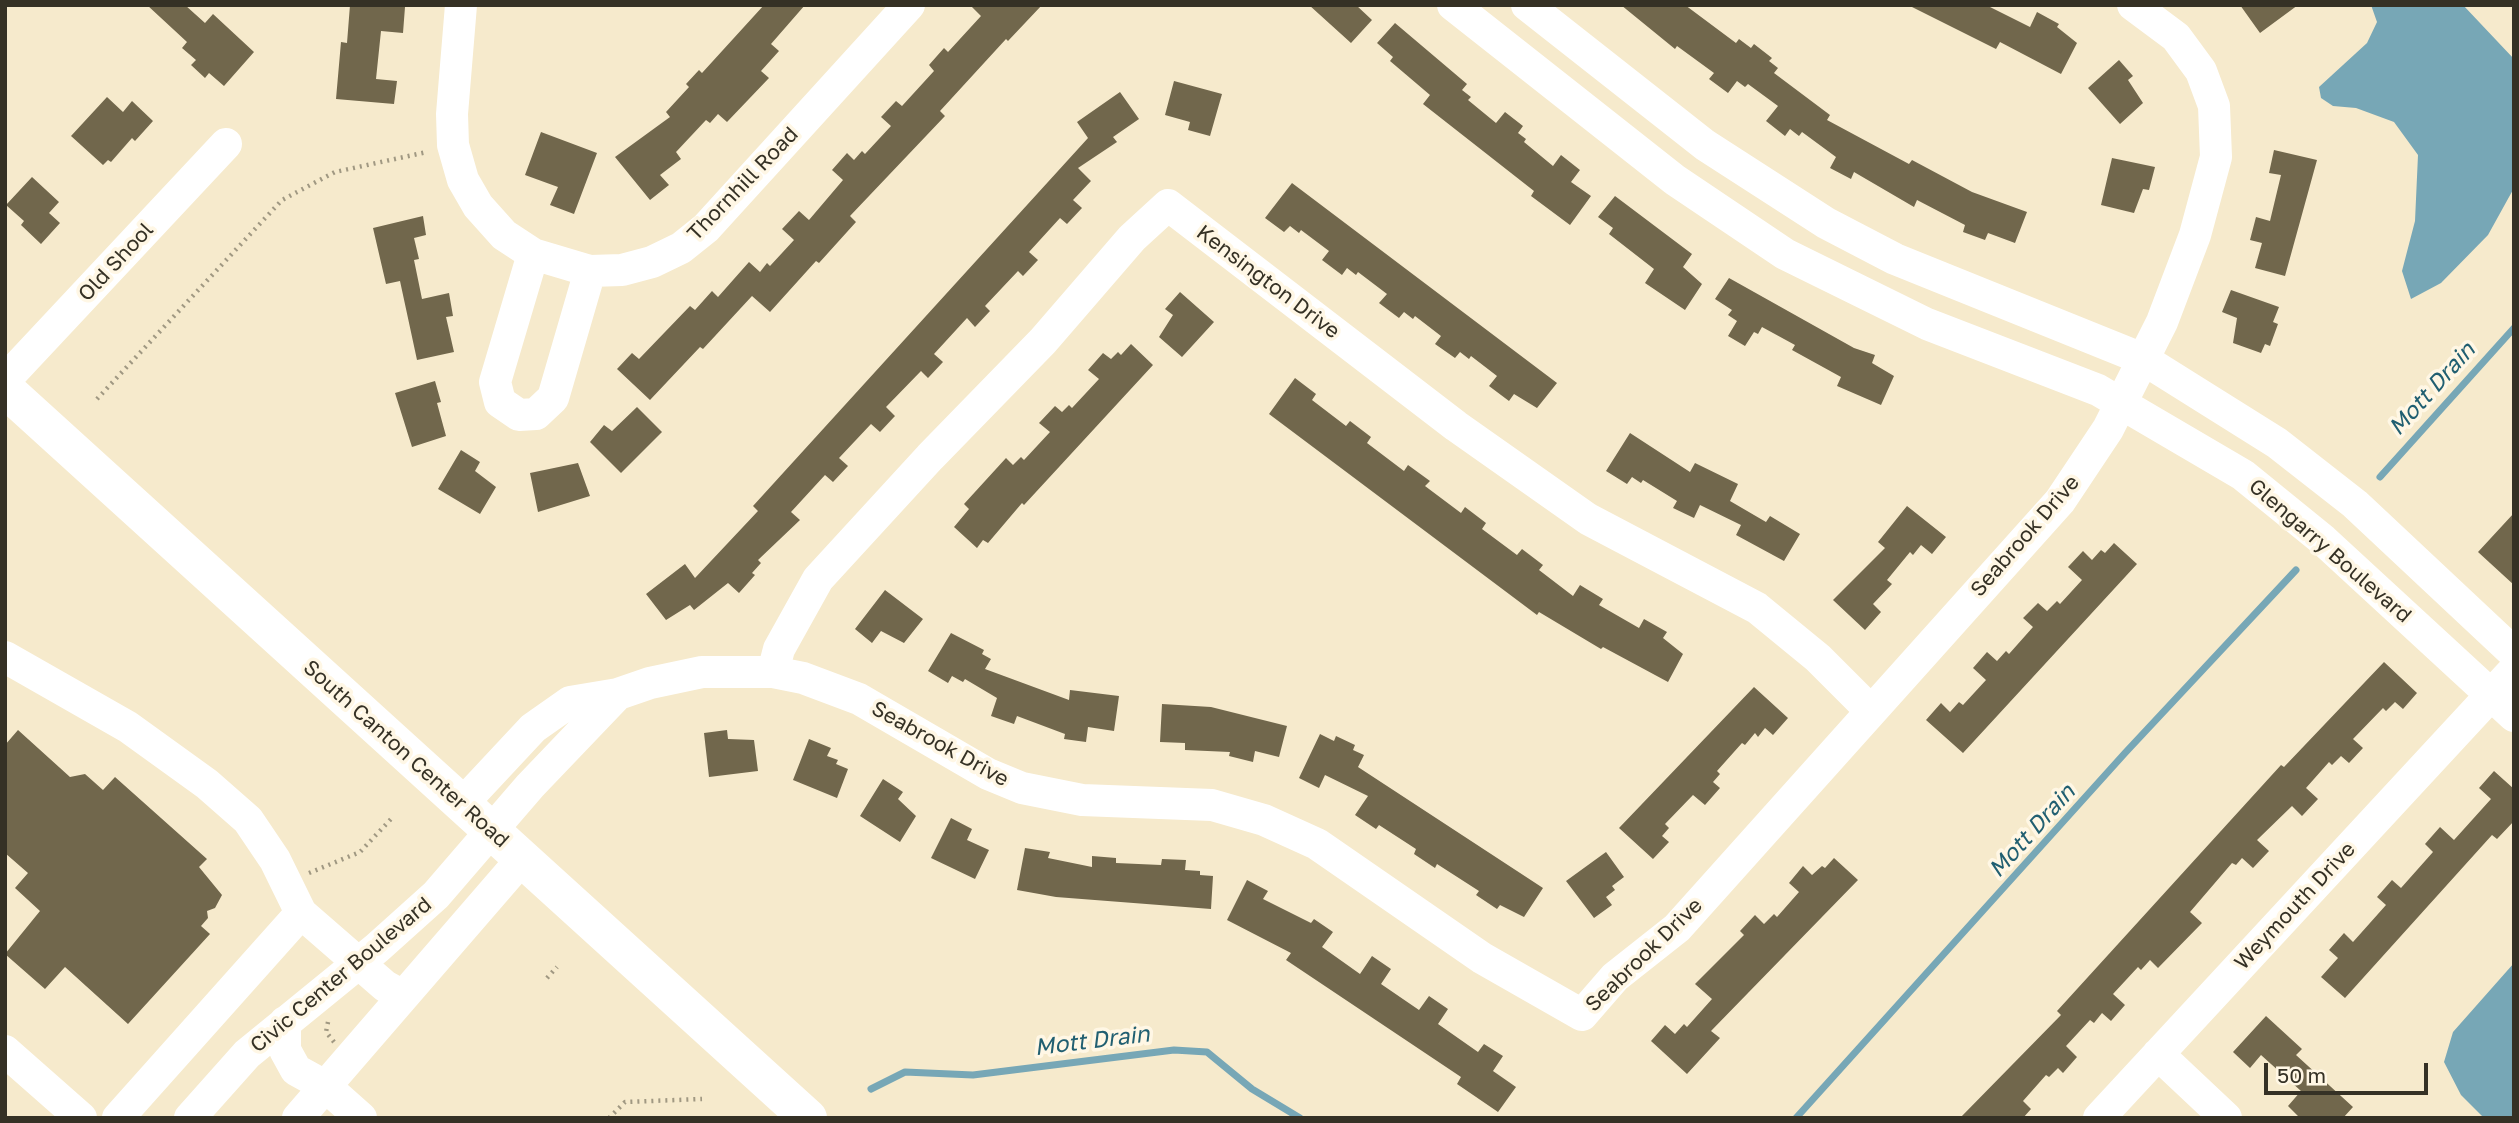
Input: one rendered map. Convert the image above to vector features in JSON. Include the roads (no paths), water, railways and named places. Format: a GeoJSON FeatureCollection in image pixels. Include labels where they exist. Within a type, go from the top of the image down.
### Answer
{"type":"FeatureCollection","features":[{"type":"Feature","properties":{"kind":"main road","name":"South Canton Center Road"},"geometry":{"type":"LineString","coordinates":[[5,389],[808,1118]]}},
{"type":"Feature","properties":{"kind":"street"},"geometry":{"type":"LineString","coordinates":[[461,5],[453,145],[463,180],[490,221],[533,254],[495,382],[500,402],[519,415],[536,414],[553,398],[590,271]]}},
{"type":"Feature","properties":{"kind":"street","name":"Thornhill Road"},"geometry":{"type":"LineString","coordinates":[[533,254],[590,271],[622,270],[652,262],[681,248],[706,228],[909,5]]}},
{"type":"Feature","properties":{"kind":"street","name":"Glengarry Boulevard"},"geometry":{"type":"LineString","coordinates":[[1453,5],[1728,219],[1785,254],[1859,292],[2122,402],[2243,475],[2284,506],[2514,716]]}},
{"type":"Feature","properties":{"kind":"street"},"geometry":{"type":"LineString","coordinates":[[1527,5],[1641,95],[1764,186],[1879,250],[2143,359],[2277,443],[2323,477],[2514,653]]}},
{"type":"Feature","properties":{"kind":"street","name":"Seabrook Drive"},"geometry":{"type":"LineString","coordinates":[[462,804],[542,722],[570,702],[618,694],[663,679],[702,672],[773,672],[803,678],[859,699],[988,774],[1022,788],[1082,800],[1212,805],[1264,820],[1317,844],[1482,958],[1582,1015],[1615,977],[1677,928],[2060,501],[2091,458],[2122,402],[2162,322],[2195,235],[2213,178],[2217,129],[2208,88],[2192,56],[2163,25],[2133,5]]}},
{"type":"Feature","properties":{"kind":"street"},"geometry":{"type":"LineString","coordinates":[[1613,132],[1641,95]]}},
{"type":"Feature","properties":{"kind":"street","name":"Old Shool"},"geometry":{"type":"LineString","coordinates":[[5,380],[226,144]]}},
{"type":"Feature","properties":{"kind":"street","name":"Kensington Drive"},"geometry":{"type":"LineString","coordinates":[[773,672],[779,649],[818,579],[1042,341],[1132,238],[1168,205],[1456,426],[1588,519],[1757,608],[1818,658],[1870,710]]}},
{"type":"Feature","properties":{"kind":"street"},"geometry":{"type":"LineString","coordinates":[[1859,292],[1879,250]]}},
{"type":"Feature","properties":{"kind":"street"},"geometry":{"type":"LineString","coordinates":[[5,657],[128,727],[208,784],[248,820],[275,860],[301,913],[357,963],[403,996]]}},
{"type":"Feature","properties":{"kind":"street","name":"Weymouth Drive"},"geometry":{"type":"LineString","coordinates":[[2099,1118],[2514,670]]}},
{"type":"Feature","properties":{"kind":"street","name":"Seabrook Drive"},"geometry":{"type":"LineString","coordinates":[[491,830],[553,760],[618,694]]}},
{"type":"Feature","properties":{"kind":"street","name":"Civic Center Boulevard"},"geometry":{"type":"LineString","coordinates":[[190,1118],[247,1054],[436,895],[491,830]]}},
{"type":"Feature","properties":{"kind":"street","name":"Civic Center Boulevard"},"geometry":{"type":"LineString","coordinates":[[298,1118],[522,859]]}},
{"type":"Feature","properties":{"kind":"street"},"geometry":{"type":"LineString","coordinates":[[118,1118],[301,913]]}},
{"type":"Feature","properties":{"kind":"street"},"geometry":{"type":"LineString","coordinates":[[285,1022],[285,1050],[296,1070],[325,1086],[361,1118]]}},
{"type":"Feature","properties":{"kind":"street"},"geometry":{"type":"LineString","coordinates":[[5,1051],[80,1118]]}},
{"type":"Feature","properties":{"kind":"street"},"geometry":{"type":"LineString","coordinates":[[2158,1054],[2226,1118]]}},
{"type":"Feature","properties":{"kind":"water"},"geometry":{"type":"Polygon","coordinates":[[[2371,5],[2463,5],[2514,59],[2514,188],[2488,235],[2441,283],[2411,299],[2402,271],[2415,221],[2418,155],[2394,122],[2356,108],[2333,106],[2321,98],[2319,87],[2367,43],[2377,22],[2371,5]]]}},
{"type":"Feature","properties":{"kind":"water"},"geometry":{"type":"Polygon","coordinates":[[[2514,963],[2514,1118],[2484,1118],[2461,1095],[2444,1062],[2453,1032],[2514,963]]]}},
{"type":"Feature","properties":{"kind":"waterway","name":"Mott Drain"},"geometry":{"type":"LineString","coordinates":[[2380,477],[2514,328]]}},
{"type":"Feature","properties":{"kind":"waterway","name":"Mott Drain"},"geometry":{"type":"LineString","coordinates":[[1796,1118],[2125,753],[2296,570]]}},
{"type":"Feature","properties":{"kind":"waterway","name":"Mott Drain"},"geometry":{"type":"LineString","coordinates":[[871,1089],[905,1072],[973,1075],[1174,1050],[1207,1052],[1252,1089],[1300,1118]]}}]}
